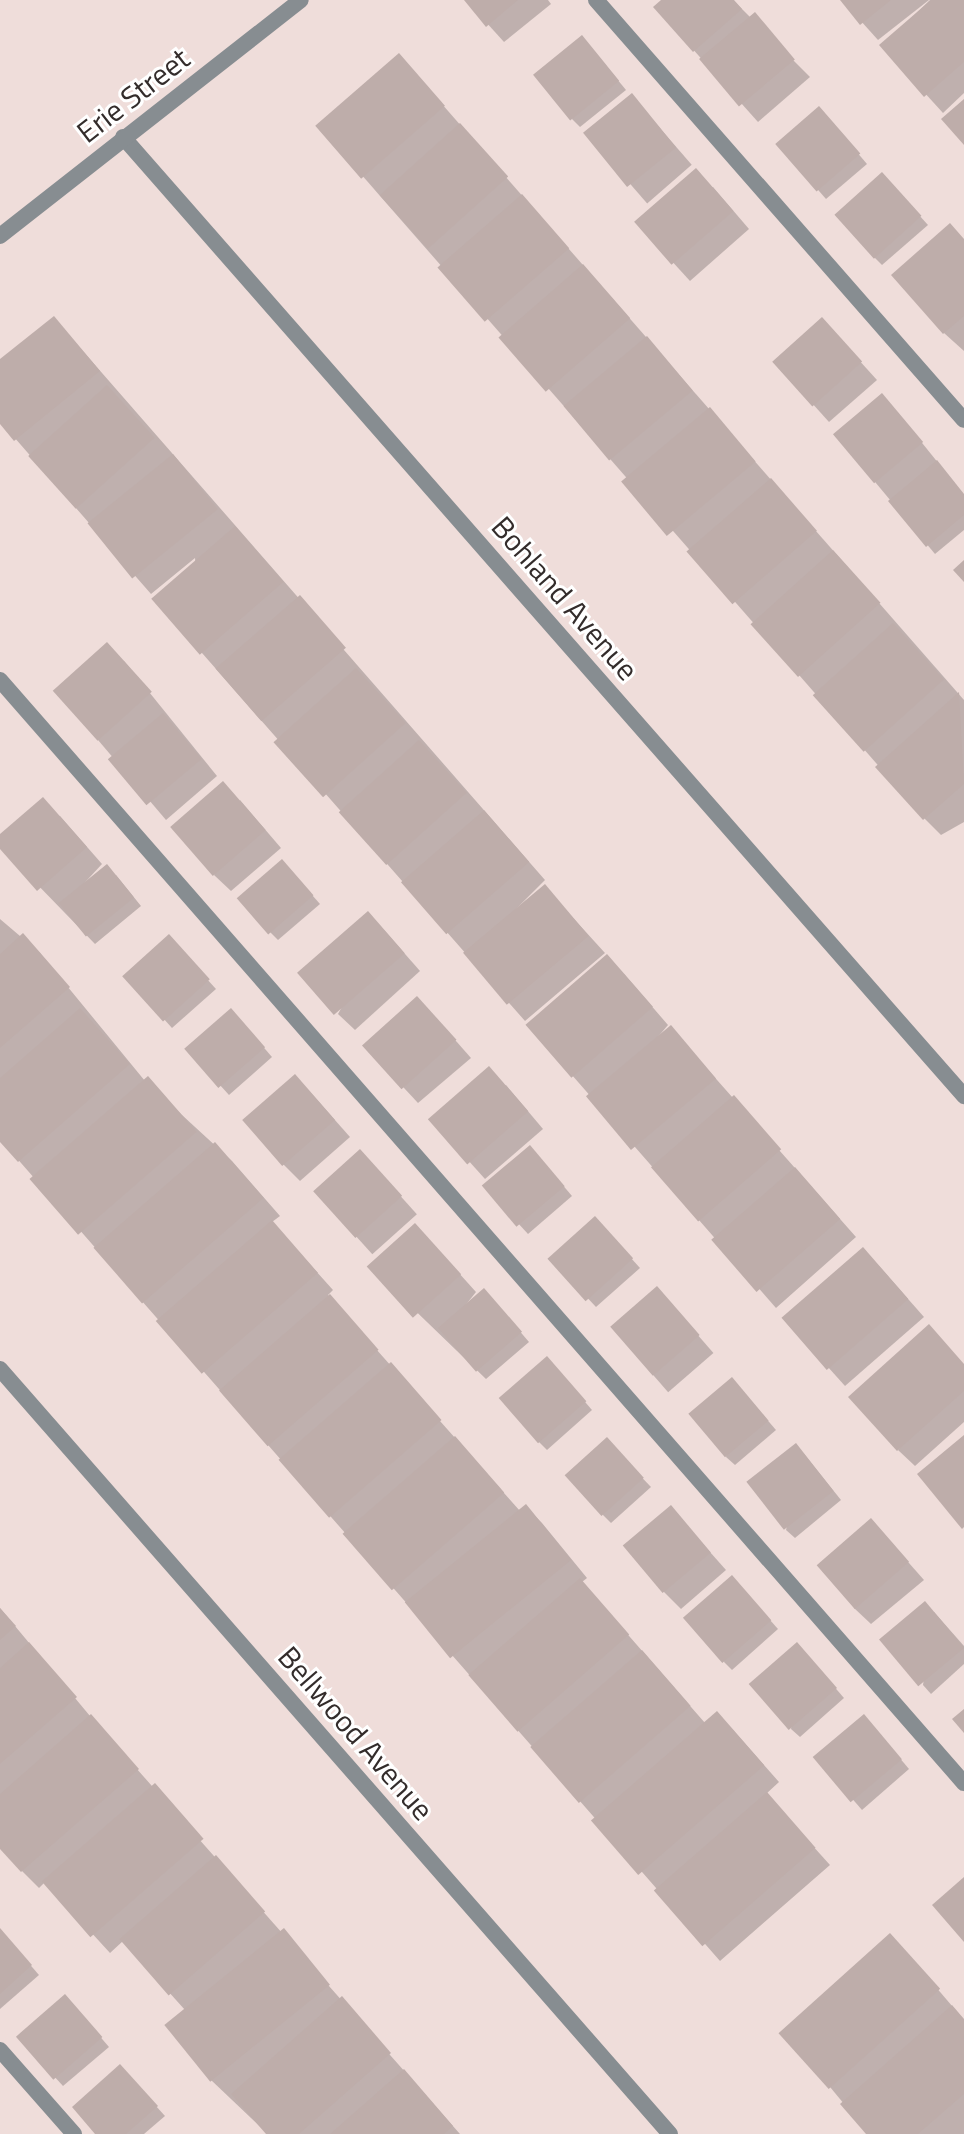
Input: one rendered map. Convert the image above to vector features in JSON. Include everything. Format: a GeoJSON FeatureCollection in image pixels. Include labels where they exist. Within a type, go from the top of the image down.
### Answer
{"type":"FeatureCollection","features":[{"type":"Feature","properties":{"kind":"street","name":"Erie Street"},"geometry":{"type":"LineString","coordinates":[[0,236],[301,0]]}},
{"type":"Feature","properties":{"kind":"street"},"geometry":{"type":"LineString","coordinates":[[596,0],[964,420]]}},
{"type":"Feature","properties":{"kind":"street","name":"Bohland Avenue"},"geometry":{"type":"LineString","coordinates":[[123,137],[964,1096]]}},
{"type":"Feature","properties":{"kind":"street"},"geometry":{"type":"LineString","coordinates":[[0,680],[964,1783]]}},
{"type":"Feature","properties":{"kind":"street","name":"Bellwood Avenue"},"geometry":{"type":"LineString","coordinates":[[0,1369],[670,2134]]}},
{"type":"Feature","properties":{"kind":"street"},"geometry":{"type":"LineString","coordinates":[[0,2050],[74,2134]]}},
{"type":"Feature","properties":{"kind":"building"},"geometry":{"type":"Polygon","coordinates":[[[464,0],[518,0],[486,27],[464,0]]]}},
{"type":"Feature","properties":{"kind":"building"},"geometry":{"type":"Polygon","coordinates":[[[661,0],[734,0],[742,9],[693,52],[653,7],[661,0]]]}},
{"type":"Feature","properties":{"kind":"building"},"geometry":{"type":"Polygon","coordinates":[[[840,0],[891,0],[860,25],[840,0]]]}},
{"type":"Feature","properties":{"kind":"building"},"geometry":{"type":"Polygon","coordinates":[[[931,0],[964,0],[964,62],[924,97],[879,45],[931,0]]]}},
{"type":"Feature","properties":{"kind":"building"},"geometry":{"type":"Polygon","coordinates":[[[755,12],[795,59],[739,106],[699,59],[755,12]]]}},
{"type":"Feature","properties":{"kind":"building"},"geometry":{"type":"Polygon","coordinates":[[[582,35],[619,81],[570,120],[533,75],[582,35]]]}},
{"type":"Feature","properties":{"kind":"building"},"geometry":{"type":"Polygon","coordinates":[[[399,53],[445,106],[361,179],[315,126],[399,53]]]}},
{"type":"Feature","properties":{"kind":"building"},"geometry":{"type":"Polygon","coordinates":[[[632,93],[676,147],[627,187],[583,133],[632,93]]]}},
{"type":"Feature","properties":{"kind":"building"},"geometry":{"type":"Polygon","coordinates":[[[964,99],[964,145],[941,119],[964,99]]]}},
{"type":"Feature","properties":{"kind":"building"},"geometry":{"type":"Polygon","coordinates":[[[819,106],[860,154],[817,192],[775,144],[819,106]]]}},
{"type":"Feature","properties":{"kind":"building"},"geometry":{"type":"Polygon","coordinates":[[[460,123],[508,177],[428,249],[380,195],[460,123]]]}},
{"type":"Feature","properties":{"kind":"building"},"geometry":{"type":"Polygon","coordinates":[[[696,168],[733,211],[672,265],[634,222],[696,168]]]}},
{"type":"Feature","properties":{"kind":"building"},"geometry":{"type":"Polygon","coordinates":[[[882,172],[921,216],[874,259],[834,215],[882,172]]]}},
{"type":"Feature","properties":{"kind":"building"},"geometry":{"type":"Polygon","coordinates":[[[522,194],[569,248],[485,322],[437,267],[522,194]]]}},
{"type":"Feature","properties":{"kind":"building"},"geometry":{"type":"Polygon","coordinates":[[[950,223],[964,239],[964,316],[943,334],[891,275],[950,223]]]}},
{"type":"Feature","properties":{"kind":"building"},"geometry":{"type":"Polygon","coordinates":[[[583,264],[630,318],[546,392],[498,337],[583,264]]]}},
{"type":"Feature","properties":{"kind":"building"},"geometry":{"type":"Polygon","coordinates":[[[54,316],[100,371],[14,441],[0,424],[0,359],[54,316]]]}},
{"type":"Feature","properties":{"kind":"building"},"geometry":{"type":"Polygon","coordinates":[[[822,317],[862,362],[812,406],[772,362],[822,317]]]}},
{"type":"Feature","properties":{"kind":"building"},"geometry":{"type":"Polygon","coordinates":[[[647,336],[693,390],[609,460],[564,406],[647,336]]]}},
{"type":"Feature","properties":{"kind":"building"},"geometry":{"type":"Polygon","coordinates":[[[107,385],[155,438],[76,509],[28,456],[107,385]]]}},
{"type":"Feature","properties":{"kind":"building"},"geometry":{"type":"Polygon","coordinates":[[[882,393],[923,442],[874,483],[833,434],[882,393]]]}},
{"type":"Feature","properties":{"kind":"building"},"geometry":{"type":"Polygon","coordinates":[[[710,407],[756,461],[667,536],[621,482],[710,407]]]}},
{"type":"Feature","properties":{"kind":"building"},"geometry":{"type":"Polygon","coordinates":[[[173,454],[218,509],[132,578],[88,523],[173,454]]]}},
{"type":"Feature","properties":{"kind":"building"},"geometry":{"type":"Polygon","coordinates":[[[937,460],[964,494],[964,515],[926,547],[888,501],[937,460]]]}},
{"type":"Feature","properties":{"kind":"building"},"geometry":{"type":"Polygon","coordinates":[[[771,478],[817,531],[732,604],[686,551],[771,478]]]}},
{"type":"Feature","properties":{"kind":"building"},"geometry":{"type":"Polygon","coordinates":[[[235,526],[284,582],[200,655],[151,599],[235,526]]]}},
{"type":"Feature","properties":{"kind":"building"},"geometry":{"type":"Polygon","coordinates":[[[833,550],[881,603],[798,677],[751,624],[833,550]]]}},
{"type":"Feature","properties":{"kind":"building"},"geometry":{"type":"Polygon","coordinates":[[[964,560],[964,582],[953,570],[964,560]]]}},
{"type":"Feature","properties":{"kind":"building"},"geometry":{"type":"Polygon","coordinates":[[[300,595],[346,648],[261,721],[215,668],[300,595]]]}},
{"type":"Feature","properties":{"kind":"building"},"geometry":{"type":"Polygon","coordinates":[[[893,623],[944,679],[864,752],[813,695],[893,623]]]}},
{"type":"Feature","properties":{"kind":"building"},"geometry":{"type":"Polygon","coordinates":[[[107,642],[152,692],[98,741],[53,691],[107,642]]]}},
{"type":"Feature","properties":{"kind":"building"},"geometry":{"type":"Polygon","coordinates":[[[356,668],[406,723],[323,797],[274,742],[356,668]]]}},
{"type":"Feature","properties":{"kind":"building"},"geometry":{"type":"Polygon","coordinates":[[[959,692],[964,784],[923,820],[875,767],[959,692]]]}},
{"type":"Feature","properties":{"kind":"building"},"geometry":{"type":"Polygon","coordinates":[[[163,713],[202,759],[146,805],[108,759],[163,713]]]}},
{"type":"Feature","properties":{"kind":"building"},"geometry":{"type":"Polygon","coordinates":[[[419,740],[467,793],[386,865],[339,812],[419,740]]]}},
{"type":"Feature","properties":{"kind":"building"},"geometry":{"type":"Polygon","coordinates":[[[223,781],[266,830],[213,876],[170,827],[223,781]]]}},
{"type":"Feature","properties":{"kind":"building"},"geometry":{"type":"Polygon","coordinates":[[[43,797],[87,847],[37,891],[0,849],[0,834],[43,797]]]}},
{"type":"Feature","properties":{"kind":"building"},"geometry":{"type":"Polygon","coordinates":[[[484,810],[529,862],[446,934],[401,882],[484,810]]]}},
{"type":"Feature","properties":{"kind":"building"},"geometry":{"type":"Polygon","coordinates":[[[282,859],[313,895],[268,935],[237,898],[282,859]]]}},
{"type":"Feature","properties":{"kind":"building"},"geometry":{"type":"Polygon","coordinates":[[[107,864],[134,897],[86,936],[59,903],[107,864]]]}},
{"type":"Feature","properties":{"kind":"building"},"geometry":{"type":"Polygon","coordinates":[[[545,884],[589,936],[507,1005],[463,953],[545,884]]]}},
{"type":"Feature","properties":{"kind":"building"},"geometry":{"type":"Polygon","coordinates":[[[368,911],[405,953],[334,1015],[297,973],[368,911]]]}},
{"type":"Feature","properties":{"kind":"building"},"geometry":{"type":"Polygon","coordinates":[[[23,933],[70,987],[0,1048],[0,954],[23,933]]]}},
{"type":"Feature","properties":{"kind":"building"},"geometry":{"type":"Polygon","coordinates":[[[169,934],[210,979],[163,1021],[122,976],[169,934]]]}},
{"type":"Feature","properties":{"kind":"building"},"geometry":{"type":"Polygon","coordinates":[[[607,954],[653,1007],[571,1078],[525,1025],[607,954]]]}},
{"type":"Feature","properties":{"kind":"building"},"geometry":{"type":"Polygon","coordinates":[[[417,996],[456,1040],[401,1089],[362,1046],[417,996]]]}},
{"type":"Feature","properties":{"kind":"building"},"geometry":{"type":"Polygon","coordinates":[[[80,1008],[130,1064],[18,1162],[0,1142],[0,1078],[80,1008]]]}},
{"type":"Feature","properties":{"kind":"building"},"geometry":{"type":"Polygon","coordinates":[[[231,1008],[265,1047],[218,1088],[184,1049],[231,1008]]]}},
{"type":"Feature","properties":{"kind":"building"},"geometry":{"type":"Polygon","coordinates":[[[671,1025],[716,1079],[631,1150],[586,1096],[671,1025]]]}},
{"type":"Feature","properties":{"kind":"building"},"geometry":{"type":"Polygon","coordinates":[[[489,1066],[528,1111],[467,1164],[428,1119],[489,1066]]]}},
{"type":"Feature","properties":{"kind":"building"},"geometry":{"type":"Polygon","coordinates":[[[295,1074],[335,1120],[282,1166],[242,1120],[295,1074]]]}},
{"type":"Feature","properties":{"kind":"building"},"geometry":{"type":"Polygon","coordinates":[[[148,1076],[197,1132],[78,1235],[30,1179],[148,1076]]]}},
{"type":"Feature","properties":{"kind":"building"},"geometry":{"type":"Polygon","coordinates":[[[734,1095],[781,1149],[698,1222],[651,1167],[734,1095]]]}},
{"type":"Feature","properties":{"kind":"building"},"geometry":{"type":"Polygon","coordinates":[[[215,1142],[264,1198],[142,1303],[93,1248],[215,1142]]]}},
{"type":"Feature","properties":{"kind":"building"},"geometry":{"type":"Polygon","coordinates":[[[530,1145],[565,1186],[516,1227],[482,1185],[530,1145]]]}},
{"type":"Feature","properties":{"kind":"building"},"geometry":{"type":"Polygon","coordinates":[[[360,1149],[402,1196],[355,1238],[313,1191],[360,1149]]]}},
{"type":"Feature","properties":{"kind":"building"},"geometry":{"type":"Polygon","coordinates":[[[795,1167],[840,1219],[756,1292],[711,1240],[795,1167]]]}},
{"type":"Feature","properties":{"kind":"building"},"geometry":{"type":"Polygon","coordinates":[[[595,1216],[633,1258],[586,1301],[547,1259],[595,1216]]]}},
{"type":"Feature","properties":{"kind":"building"},"geometry":{"type":"Polygon","coordinates":[[[272,1220],[318,1273],[202,1374],[156,1321],[272,1220]]]}},
{"type":"Feature","properties":{"kind":"building"},"geometry":{"type":"Polygon","coordinates":[[[415,1223],[461,1274],[413,1318],[367,1266],[415,1223]]]}},
{"type":"Feature","properties":{"kind":"building"},"geometry":{"type":"Polygon","coordinates":[[[863,1247],[908,1299],[827,1370],[781,1318],[863,1247]]]}},
{"type":"Feature","properties":{"kind":"building"},"geometry":{"type":"Polygon","coordinates":[[[657,1286],[700,1335],[653,1376],[610,1327],[657,1286]]]}},
{"type":"Feature","properties":{"kind":"building"},"geometry":{"type":"Polygon","coordinates":[[[484,1288],[522,1332],[476,1372],[438,1328],[484,1288]]]}},
{"type":"Feature","properties":{"kind":"building"},"geometry":{"type":"Polygon","coordinates":[[[330,1294],[379,1350],[268,1446],[219,1390],[330,1294]]]}},
{"type":"Feature","properties":{"kind":"building"},"geometry":{"type":"Polygon","coordinates":[[[929,1324],[964,1364],[964,1391],[897,1451],[848,1397],[929,1324]]]}},
{"type":"Feature","properties":{"kind":"building"},"geometry":{"type":"Polygon","coordinates":[[[547,1356],[586,1401],[538,1443],[499,1398],[547,1356]]]}},
{"type":"Feature","properties":{"kind":"building"},"geometry":{"type":"Polygon","coordinates":[[[391,1362],[442,1420],[329,1518],[279,1460],[391,1362]]]}},
{"type":"Feature","properties":{"kind":"building"},"geometry":{"type":"Polygon","coordinates":[[[732,1377],[769,1421],[725,1457],[688,1414],[732,1377]]]}},
{"type":"Feature","properties":{"kind":"building"},"geometry":{"type":"Polygon","coordinates":[[[964,1435],[964,1527],[962,1529],[917,1474],[964,1435]]]}},
{"type":"Feature","properties":{"kind":"building"},"geometry":{"type":"Polygon","coordinates":[[[455,1436],[504,1493],[392,1590],[343,1534],[455,1436]]]}},
{"type":"Feature","properties":{"kind":"building"},"geometry":{"type":"Polygon","coordinates":[[[607,1437],[644,1478],[601,1516],[565,1475],[607,1437]]]}},
{"type":"Feature","properties":{"kind":"building"},"geometry":{"type":"Polygon","coordinates":[[[796,1443],[834,1491],[784,1530],[746,1482],[796,1443]]]}},
{"type":"Feature","properties":{"kind":"building"},"geometry":{"type":"Polygon","coordinates":[[[526,1504],[571,1560],[450,1658],[405,1602],[526,1504]]]}},
{"type":"Feature","properties":{"kind":"building"},"geometry":{"type":"Polygon","coordinates":[[[671,1505],[711,1552],[663,1593],[623,1545],[671,1505]]]}},
{"type":"Feature","properties":{"kind":"building"},"geometry":{"type":"Polygon","coordinates":[[[871,1518],[909,1562],[855,1609],[817,1565],[871,1518]]]}},
{"type":"Feature","properties":{"kind":"building"},"geometry":{"type":"Polygon","coordinates":[[[732,1575],[771,1620],[722,1663],[683,1618],[732,1575]]]}},
{"type":"Feature","properties":{"kind":"building"},"geometry":{"type":"Polygon","coordinates":[[[580,1578],[629,1635],[518,1732],[468,1675],[580,1578]]]}},
{"type":"Feature","properties":{"kind":"building"},"geometry":{"type":"Polygon","coordinates":[[[925,1601],[964,1648],[918,1686],[879,1640],[925,1601]]]}},
{"type":"Feature","properties":{"kind":"building"},"geometry":{"type":"Polygon","coordinates":[[[0,1608],[16,1626],[0,1640],[0,1608]]]}},
{"type":"Feature","properties":{"kind":"building"},"geometry":{"type":"Polygon","coordinates":[[[29,1642],[77,1697],[0,1764],[0,1668],[29,1642]]]}},
{"type":"Feature","properties":{"kind":"building"},"geometry":{"type":"Polygon","coordinates":[[[797,1642],[837,1688],[789,1730],[749,1684],[797,1642]]]}},
{"type":"Feature","properties":{"kind":"building"},"geometry":{"type":"Polygon","coordinates":[[[642,1650],[691,1706],[579,1803],[530,1747],[642,1650]]]}},
{"type":"Feature","properties":{"kind":"building"},"geometry":{"type":"Polygon","coordinates":[[[964,1709],[964,1733],[952,1719],[964,1709]]]}},
{"type":"Feature","properties":{"kind":"building"},"geometry":{"type":"Polygon","coordinates":[[[717,1711],[764,1765],[638,1875],[591,1821],[717,1711]]]}},
{"type":"Feature","properties":{"kind":"building"},"geometry":{"type":"Polygon","coordinates":[[[91,1714],[139,1769],[21,1872],[0,1849],[0,1794],[91,1714]]]}},
{"type":"Feature","properties":{"kind":"building"},"geometry":{"type":"Polygon","coordinates":[[[864,1714],[902,1759],[851,1802],[813,1757],[864,1714]]]}},
{"type":"Feature","properties":{"kind":"building"},"geometry":{"type":"Polygon","coordinates":[[[155,1783],[204,1839],[90,1937],[42,1881],[155,1783]]]}},
{"type":"Feature","properties":{"kind":"building"},"geometry":{"type":"Polygon","coordinates":[[[767,1792],[816,1848],[702,1946],[654,1890],[767,1792]]]}},
{"type":"Feature","properties":{"kind":"building"},"geometry":{"type":"Polygon","coordinates":[[[216,1855],[265,1912],[169,1996],[119,1939],[216,1855]]]}},
{"type":"Feature","properties":{"kind":"building"},"geometry":{"type":"Polygon","coordinates":[[[964,1877],[964,1942],[932,1905],[964,1877]]]}},
{"type":"Feature","properties":{"kind":"building"},"geometry":{"type":"Polygon","coordinates":[[[0,1928],[32,1965],[0,1994],[0,1928]]]}},
{"type":"Feature","properties":{"kind":"building"},"geometry":{"type":"Polygon","coordinates":[[[284,1928],[330,1985],[210,2082],[164,2025],[284,1928]]]}},
{"type":"Feature","properties":{"kind":"building"},"geometry":{"type":"Polygon","coordinates":[[[890,1933],[940,1989],[829,2089],[779,2033],[890,1933]]]}},
{"type":"Feature","properties":{"kind":"building"},"geometry":{"type":"Polygon","coordinates":[[[65,1994],[102,2037],[53,2080],[16,2037],[65,1994]]]}},
{"type":"Feature","properties":{"kind":"building"},"geometry":{"type":"Polygon","coordinates":[[[342,1996],[391,2053],[299,2134],[266,2134],[231,2094],[342,1996]]]}},
{"type":"Feature","properties":{"kind":"building"},"geometry":{"type":"Polygon","coordinates":[[[952,2005],[964,2019],[964,2094],[918,2134],[866,2134],[840,2104],[952,2005]]]}},
{"type":"Feature","properties":{"kind":"building"},"geometry":{"type":"Polygon","coordinates":[[[120,2064],[158,2106],[126,2134],[95,2134],[72,2107],[120,2064]]]}},
{"type":"Feature","properties":{"kind":"building"},"geometry":{"type":"Polygon","coordinates":[[[404,2069],[453,2126],[444,2134],[330,2134],[404,2069]]]}}]}
